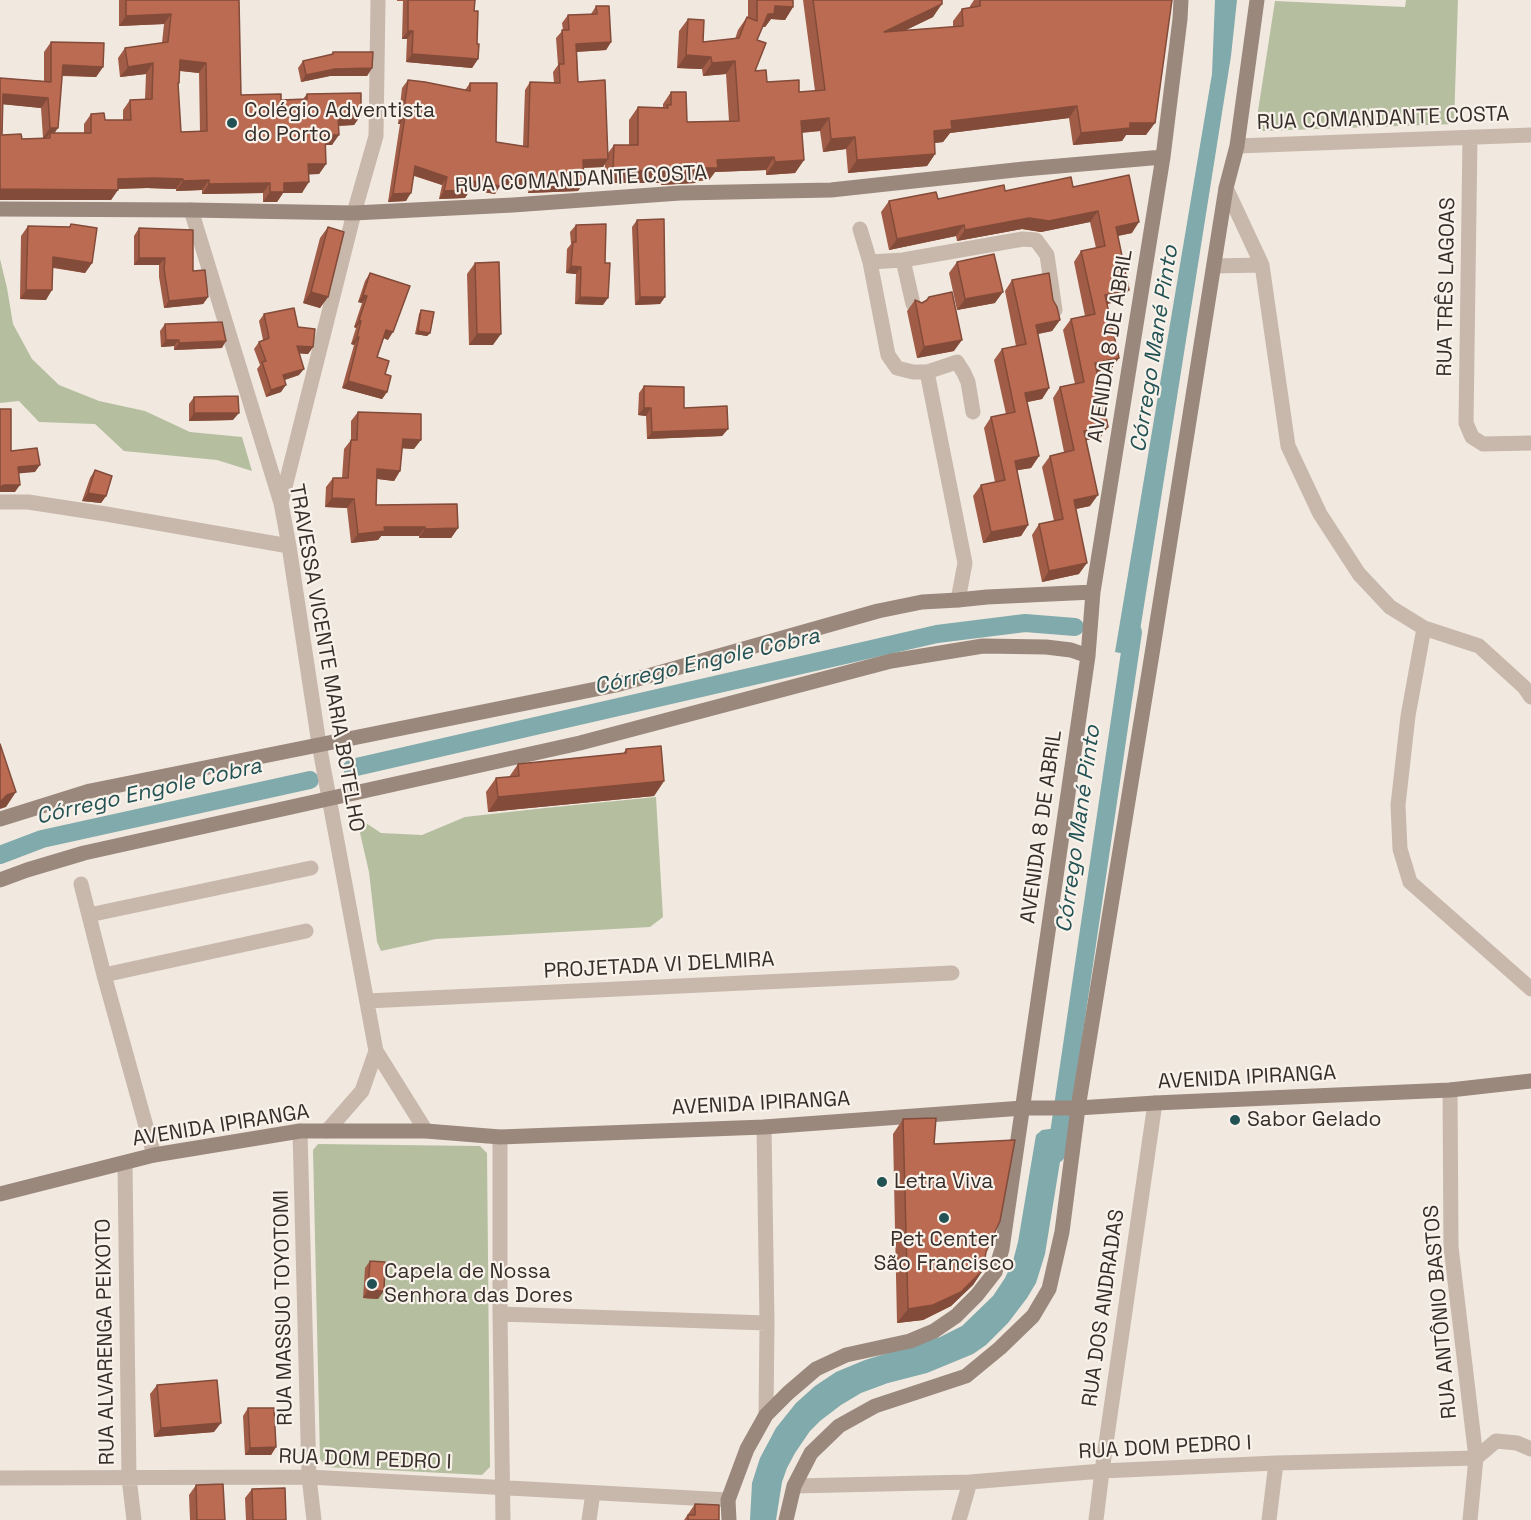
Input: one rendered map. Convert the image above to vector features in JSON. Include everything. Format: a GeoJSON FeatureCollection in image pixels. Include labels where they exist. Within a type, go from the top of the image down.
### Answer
{"type":"FeatureCollection","features":[{"type":"Feature","properties":{"kind":"street"},"geometry":{"type":"LineString","coordinates":[[280,503],[376,136],[378,0]]}},
{"type":"Feature","properties":{"kind":"street","name":"AVENIDA 8 DE ABRIL"},"geometry":{"type":"LineString","coordinates":[[729,1520],[728,1500],[747,1449],[766,1416],[788,1393],[816,1369],[846,1355],[910,1341],[934,1331],[956,1316],[977,1295],[995,1272],[1002,1249],[1026,1108],[1088,656],[1093,592],[1162,157],[1181,0]]}},
{"type":"Feature","properties":{"kind":"street"},"geometry":{"type":"LineString","coordinates":[[786,1520],[794,1485],[811,1453],[839,1426],[875,1406],[966,1376],[1000,1348],[1033,1316],[1049,1289],[1062,1232],[1076,1108],[1152,654],[1226,188],[1237,146],[1257,0]]}},
{"type":"Feature","properties":{"kind":"street","name":"RUA COMANDANTE COSTA"},"geometry":{"type":"LineString","coordinates":[[1237,146],[1531,135]]}},
{"type":"Feature","properties":{"kind":"street","name":"RUA TRÊS LAGOAS"},"geometry":{"type":"LineString","coordinates":[[1470,137],[1466,423],[1472,437],[1483,444],[1531,443]]}},
{"type":"Feature","properties":{"kind":"street","name":"RUA COMANDANTE COSTA"},"geometry":{"type":"LineString","coordinates":[[0,209],[354,213],[680,193],[831,190],[1162,157]]}},
{"type":"Feature","properties":{"kind":"street"},"geometry":{"type":"LineString","coordinates":[[1226,188],[1262,265],[1288,446],[1320,514],[1359,574],[1390,607],[1424,627],[1479,646],[1524,687],[1531,697]]}},
{"type":"Feature","properties":{"kind":"street","name":"TRAVESSA VICENTE MARIA BOTELHO"},"geometry":{"type":"LineString","coordinates":[[191,210],[280,503],[289,546],[320,744],[376,1051],[426,1131]]}},
{"type":"Feature","properties":{"kind":"street"},"geometry":{"type":"LineString","coordinates":[[860,229],[870,262],[888,355],[897,368],[912,372],[927,372],[957,362],[968,382],[973,412]]}},
{"type":"Feature","properties":{"kind":"street"},"geometry":{"type":"LineString","coordinates":[[870,262],[903,260],[1023,239],[1036,240],[1047,255],[1055,310]]}},
{"type":"Feature","properties":{"kind":"street"},"geometry":{"type":"LineString","coordinates":[[903,260],[913,304]]}},
{"type":"Feature","properties":{"kind":"street"},"geometry":{"type":"LineString","coordinates":[[1214,266],[1262,265]]}},
{"type":"Feature","properties":{"kind":"street"},"geometry":{"type":"LineString","coordinates":[[927,372],[965,563],[958,600]]}},
{"type":"Feature","properties":{"kind":"street"},"geometry":{"type":"LineString","coordinates":[[0,502],[28,502],[94,512],[289,546]]}},
{"type":"Feature","properties":{"kind":"street"},"geometry":{"type":"LineString","coordinates":[[0,819],[90,791],[616,685],[878,611],[922,602],[1093,592]]}},
{"type":"Feature","properties":{"kind":"street"},"geometry":{"type":"LineString","coordinates":[[1424,627],[1408,716],[1398,805],[1400,849],[1406,871],[1410,882],[1531,989]]}},
{"type":"Feature","properties":{"kind":"street"},"geometry":{"type":"LineString","coordinates":[[0,880],[84,854],[580,743],[891,661],[983,646],[1046,647],[1071,650],[1088,656]]}},
{"type":"Feature","properties":{"kind":"street"},"geometry":{"type":"LineString","coordinates":[[89,915],[311,868]]}},
{"type":"Feature","properties":{"kind":"street"},"geometry":{"type":"LineString","coordinates":[[81,884],[154,1155]]}},
{"type":"Feature","properties":{"kind":"street"},"geometry":{"type":"LineString","coordinates":[[104,975],[306,931]]}},
{"type":"Feature","properties":{"kind":"street","name":"PROJETADA VI DELMIRA"},"geometry":{"type":"LineString","coordinates":[[367,1000],[952,973]]}},
{"type":"Feature","properties":{"kind":"street","name":"TRAVESSA VICENTE MARIA BOTELHO"},"geometry":{"type":"LineString","coordinates":[[327,1131],[362,1091],[376,1051]]}},
{"type":"Feature","properties":{"kind":"street","name":"AVENIDA IPIRANGA"},"geometry":{"type":"LineString","coordinates":[[0,1194],[154,1155],[300,1131],[426,1131],[500,1137],[764,1127],[1026,1108],[1076,1108],[1155,1102],[1450,1090],[1531,1081]]}},
{"type":"Feature","properties":{"kind":"street","name":"RUA ANTÔNIO BASTOS"},"geometry":{"type":"LineString","coordinates":[[1450,1090],[1451,1247],[1476,1458],[1470,1520]]}},
{"type":"Feature","properties":{"kind":"street","name":"RUA DOS ANDRADAS"},"geometry":{"type":"LineString","coordinates":[[1096,1520],[1155,1102]]}},
{"type":"Feature","properties":{"kind":"street"},"geometry":{"type":"LineString","coordinates":[[764,1127],[766,1416]]}},
{"type":"Feature","properties":{"kind":"street","name":"RUA MASSUO TOYOTOMI"},"geometry":{"type":"LineString","coordinates":[[300,1131],[309,1477],[314,1520]]}},
{"type":"Feature","properties":{"kind":"street"},"geometry":{"type":"LineString","coordinates":[[500,1137],[503,1520]]}},
{"type":"Feature","properties":{"kind":"street","name":"RUA ALVARENGA PEIXOTO"},"geometry":{"type":"LineString","coordinates":[[125,1164],[129,1478],[134,1520]]}},
{"type":"Feature","properties":{"kind":"street"},"geometry":{"type":"LineString","coordinates":[[500,1314],[767,1323]]}},
{"type":"Feature","properties":{"kind":"street"},"geometry":{"type":"LineString","coordinates":[[1476,1458],[1496,1441],[1517,1443],[1531,1449]]}},
{"type":"Feature","properties":{"kind":"street","name":"RUA DOM PEDRO I"},"geometry":{"type":"LineString","coordinates":[[794,1485],[970,1482],[1102,1471],[1276,1463],[1476,1458]]}},
{"type":"Feature","properties":{"kind":"street"},"geometry":{"type":"LineString","coordinates":[[1269,1520],[1276,1463]]}},
{"type":"Feature","properties":{"kind":"street","name":"RUA DOM PEDRO I"},"geometry":{"type":"LineString","coordinates":[[0,1478],[309,1477],[728,1500]]}},
{"type":"Feature","properties":{"kind":"street"},"geometry":{"type":"LineString","coordinates":[[959,1520],[970,1482]]}},
{"type":"Feature","properties":{"kind":"street"},"geometry":{"type":"LineString","coordinates":[[589,1520],[593,1493]]}},
{"type":"Feature","properties":{"kind":"green space"},"geometry":{"type":"Polygon","coordinates":[[[1406,0],[1458,0],[1454,124],[1263,131],[1256,124],[1275,1],[1405,7],[1406,0]]]}},
{"type":"Feature","properties":{"kind":"green space"},"geometry":{"type":"Polygon","coordinates":[[[0,259],[13,324],[32,359],[59,385],[99,401],[145,411],[190,432],[242,437],[252,471],[217,460],[124,451],[95,424],[39,422],[19,401],[0,403],[0,259]]]}},
{"type":"Feature","properties":{"kind":"green space"},"geometry":{"type":"Polygon","coordinates":[[[656,797],[663,917],[650,927],[436,939],[381,951],[377,942],[369,872],[360,833],[360,819],[381,833],[422,835],[465,817],[656,797]]]}},
{"type":"Feature","properties":{"kind":"green space"},"geometry":{"type":"Polygon","coordinates":[[[318,1144],[480,1146],[487,1153],[490,1467],[482,1475],[326,1467],[320,1459],[313,1150],[318,1144]]]}},
{"type":"Feature","properties":{"kind":"water","name":"Córrego Mané Pinto"},"geometry":{"type":"Polygon","coordinates":[[[1215,0],[1237,0],[1231,56],[1136,656],[1115,652],[1212,74],[1215,0]]]}},
{"type":"Feature","properties":{"kind":"water"},"geometry":{"type":"Polygon","coordinates":[[[1057,1128],[1063,1131],[1064,1137],[1045,1254],[1036,1283],[1008,1323],[986,1345],[973,1354],[927,1373],[861,1393],[820,1421],[810,1431],[787,1468],[782,1482],[776,1520],[750,1520],[752,1483],[760,1458],[776,1428],[796,1403],[836,1372],[865,1360],[940,1337],[962,1326],[993,1296],[1013,1261],[1036,1135],[1042,1130],[1057,1128]]]}},
{"type":"Feature","properties":{"kind":"building"},"geometry":{"type":"Polygon","coordinates":[[[126,0],[239,0],[241,95],[281,94],[281,100],[307,99],[307,94],[361,93],[361,115],[338,116],[339,135],[325,135],[326,164],[308,164],[309,182],[284,183],[284,192],[270,192],[270,183],[209,184],[209,180],[183,181],[183,179],[154,178],[118,179],[118,190],[0,189],[0,78],[51,82],[51,42],[104,43],[103,67],[63,65],[58,128],[50,128],[48,98],[3,94],[2,135],[21,134],[22,139],[50,138],[50,133],[91,133],[91,114],[104,113],[105,120],[131,120],[130,100],[152,99],[153,63],[128,67],[125,48],[168,42],[171,14],[126,16],[126,0]],[[180,60],[178,83],[181,132],[207,131],[206,63],[180,60]]]}},
{"type":"Feature","properties":{"kind":"building"},"geometry":{"type":"Polygon","coordinates":[[[408,0],[475,0],[474,11],[478,11],[478,59],[412,54],[413,31],[408,31],[408,0]]]}},
{"type":"Feature","properties":{"kind":"building"},"geometry":{"type":"Polygon","coordinates":[[[757,0],[793,0],[793,7],[775,6],[774,14],[768,14],[757,40],[766,43],[755,71],[766,70],[767,82],[799,80],[799,92],[825,90],[813,0],[942,0],[942,4],[884,32],[963,26],[962,9],[980,6],[980,0],[1172,0],[1155,123],[1130,123],[1130,128],[1081,133],[1077,106],[951,121],[952,129],[934,131],[935,154],[857,160],[855,137],[831,139],[829,118],[801,121],[804,160],[775,162],[774,157],[717,160],[718,168],[670,172],[613,170],[614,145],[638,145],[638,107],[668,108],[667,105],[671,105],[671,92],[686,92],[687,122],[739,121],[735,61],[712,63],[711,57],[686,55],[688,19],[704,20],[703,42],[739,38],[747,17],[757,21],[757,0]]]}},
{"type":"Feature","properties":{"kind":"building"},"geometry":{"type":"Polygon","coordinates":[[[596,6],[609,6],[611,42],[576,44],[578,82],[605,80],[608,159],[583,160],[584,183],[534,185],[534,179],[502,176],[500,186],[472,181],[470,190],[444,191],[447,177],[415,166],[411,193],[393,194],[408,80],[470,91],[470,83],[497,83],[496,142],[528,147],[530,82],[560,83],[559,64],[564,64],[562,30],[569,30],[568,15],[597,14],[596,6]]]}},
{"type":"Feature","properties":{"kind":"building"},"geometry":{"type":"Polygon","coordinates":[[[333,52],[373,52],[372,68],[335,69],[306,75],[303,61],[333,54],[333,52]]]}},
{"type":"Feature","properties":{"kind":"building"},"geometry":{"type":"Polygon","coordinates":[[[1129,175],[1139,222],[1116,227],[1129,290],[1105,295],[1119,358],[1095,363],[1108,427],[1084,431],[1098,495],[1074,500],[1087,563],[1049,571],[1039,524],[1063,519],[1050,456],[1074,450],[1060,387],[1084,382],[1071,319],[1095,314],[1081,251],[1105,246],[1098,211],[1049,221],[1029,218],[965,230],[964,225],[897,239],[889,201],[936,192],[938,199],[1004,185],[1005,191],[1071,177],[1073,187],[1129,175]]]}},
{"type":"Feature","properties":{"kind":"building"},"geometry":{"type":"Polygon","coordinates":[[[664,219],[665,297],[640,297],[637,220],[664,219]]]}},
{"type":"Feature","properties":{"kind":"building"},"geometry":{"type":"Polygon","coordinates":[[[71,224],[97,228],[92,263],[53,257],[52,290],[26,290],[28,226],[70,227],[71,224]]]}},
{"type":"Feature","properties":{"kind":"building"},"geometry":{"type":"Polygon","coordinates":[[[606,224],[605,263],[610,263],[608,298],[580,297],[581,267],[571,266],[573,242],[576,242],[576,225],[606,224]]]}},
{"type":"Feature","properties":{"kind":"building"},"geometry":{"type":"Polygon","coordinates":[[[328,227],[344,232],[328,297],[311,292],[328,227]]]}},
{"type":"Feature","properties":{"kind":"building"},"geometry":{"type":"Polygon","coordinates":[[[139,228],[193,230],[193,271],[205,270],[208,297],[169,301],[164,269],[165,258],[139,258],[139,228]]]}},
{"type":"Feature","properties":{"kind":"building"},"geometry":{"type":"Polygon","coordinates":[[[994,254],[1003,292],[965,299],[957,262],[994,254]]]}},
{"type":"Feature","properties":{"kind":"building"},"geometry":{"type":"Polygon","coordinates":[[[499,262],[501,334],[477,334],[475,263],[499,262]]]}},
{"type":"Feature","properties":{"kind":"building"},"geometry":{"type":"Polygon","coordinates":[[[370,273],[410,286],[393,332],[386,330],[377,357],[389,361],[385,374],[391,376],[387,392],[348,381],[359,337],[357,337],[361,321],[359,320],[367,296],[363,295],[370,273]]]}},
{"type":"Feature","properties":{"kind":"building"},"geometry":{"type":"Polygon","coordinates":[[[1049,273],[1053,300],[1060,320],[1036,325],[1049,388],[1025,393],[1039,456],[1015,461],[1028,525],[991,532],[981,485],[1005,480],[991,417],[1015,412],[1002,349],[1026,344],[1012,280],[1049,273]]]}},
{"type":"Feature","properties":{"kind":"building"},"geometry":{"type":"Polygon","coordinates":[[[952,292],[962,340],[924,347],[915,300],[922,303],[929,297],[952,292]]]}},
{"type":"Feature","properties":{"kind":"building"},"geometry":{"type":"Polygon","coordinates":[[[294,308],[298,327],[315,329],[313,347],[297,346],[304,369],[283,375],[286,385],[271,390],[262,362],[266,361],[259,342],[269,338],[264,314],[294,308]]]}},
{"type":"Feature","properties":{"kind":"building"},"geometry":{"type":"Polygon","coordinates":[[[421,310],[434,312],[430,333],[418,331],[421,310]]]}},
{"type":"Feature","properties":{"kind":"building"},"geometry":{"type":"Polygon","coordinates":[[[222,322],[226,341],[179,343],[179,340],[166,340],[165,324],[222,322]]]}},
{"type":"Feature","properties":{"kind":"building"},"geometry":{"type":"Polygon","coordinates":[[[644,386],[684,387],[684,408],[727,406],[728,429],[652,432],[651,408],[644,408],[644,386]]]}},
{"type":"Feature","properties":{"kind":"building"},"geometry":{"type":"Polygon","coordinates":[[[238,396],[239,413],[194,413],[194,397],[238,396]]]}},
{"type":"Feature","properties":{"kind":"building"},"geometry":{"type":"Polygon","coordinates":[[[0,409],[11,409],[11,451],[37,448],[40,465],[18,467],[20,485],[0,487],[0,409]]]}},
{"type":"Feature","properties":{"kind":"building"},"geometry":{"type":"Polygon","coordinates":[[[358,412],[421,414],[421,440],[403,439],[400,471],[377,469],[376,505],[457,504],[458,528],[384,527],[385,531],[358,534],[354,499],[332,498],[333,478],[348,478],[351,440],[357,440],[358,412]]]}},
{"type":"Feature","properties":{"kind":"building"},"geometry":{"type":"Polygon","coordinates":[[[95,470],[112,476],[106,496],[88,493],[95,470]]]}},
{"type":"Feature","properties":{"kind":"building"},"geometry":{"type":"Polygon","coordinates":[[[0,744],[16,792],[7,795],[0,802],[0,744]]]}},
{"type":"Feature","properties":{"kind":"building"},"geometry":{"type":"Polygon","coordinates":[[[661,746],[664,781],[498,797],[496,778],[519,776],[518,764],[626,753],[626,749],[661,746]]]}},
{"type":"Feature","properties":{"kind":"building","name":"Pet Center São Francisco"},"geometry":{"type":"Polygon","coordinates":[[[936,1118],[934,1144],[1015,1140],[1000,1221],[986,1252],[983,1270],[961,1292],[933,1305],[908,1309],[903,1119],[936,1118]]]}},
{"type":"Feature","properties":{"kind":"building"},"geometry":{"type":"Polygon","coordinates":[[[370,1261],[385,1262],[384,1291],[368,1290],[370,1261]]]}},
{"type":"Feature","properties":{"kind":"building"},"geometry":{"type":"Polygon","coordinates":[[[217,1380],[221,1423],[161,1428],[157,1385],[217,1380]]]}},
{"type":"Feature","properties":{"kind":"building"},"geometry":{"type":"Polygon","coordinates":[[[248,1408],[274,1408],[276,1447],[250,1448],[248,1408]]]}},
{"type":"Feature","properties":{"kind":"building"},"geometry":{"type":"Polygon","coordinates":[[[223,1484],[225,1520],[197,1520],[196,1485],[223,1484]]]}},
{"type":"Feature","properties":{"kind":"building"},"geometry":{"type":"Polygon","coordinates":[[[285,1488],[286,1520],[253,1520],[252,1489],[285,1488]]]}},
{"type":"Feature","properties":{"kind":"building"},"geometry":{"type":"Polygon","coordinates":[[[695,1504],[719,1505],[719,1520],[688,1520],[688,1515],[695,1515],[695,1504]]]}},
{"type":"Feature","properties":{"kind":"waterway","name":"Córrego Engole Cobra"},"geometry":{"type":"LineString","coordinates":[[352,768],[937,634],[1025,623],[1075,627]]}},
{"type":"Feature","properties":{"kind":"waterway","name":"Córrego Mané Pinto"},"geometry":{"type":"LineString","coordinates":[[1056,1154],[1133,632]]}},
{"type":"Feature","properties":{"kind":"waterway","name":"Córrego Engole Cobra"},"geometry":{"type":"LineString","coordinates":[[0,855],[42,839],[310,780]]}},
{"type":"Feature","properties":{"kind":"place","name":"Colégio Adventista do Porto"},"geometry":{"type":"Point","coordinates":[232,123]}},
{"type":"Feature","properties":{"kind":"place","name":"Sabor Gelado"},"geometry":{"type":"Point","coordinates":[1235,1120]}},
{"type":"Feature","properties":{"kind":"place","name":"Letra Viva"},"geometry":{"type":"Point","coordinates":[882,1182]}},
{"type":"Feature","properties":{"kind":"place","name":"Pet Center São Francisco"},"geometry":{"type":"Point","coordinates":[944,1218]}},
{"type":"Feature","properties":{"kind":"place","name":"Capela de Nossa Senhora das Dores"},"geometry":{"type":"Point","coordinates":[372,1284]}}]}
